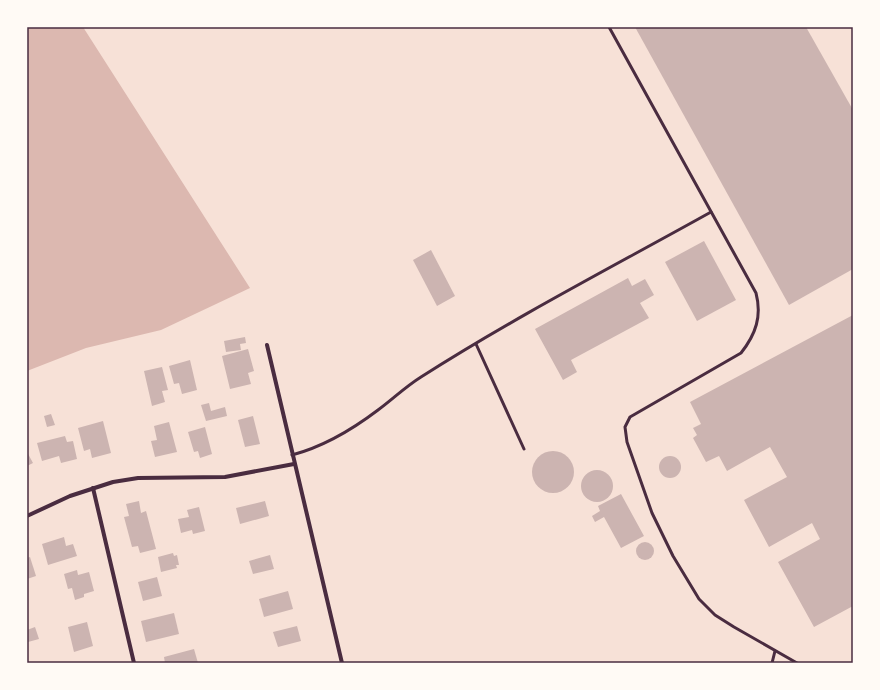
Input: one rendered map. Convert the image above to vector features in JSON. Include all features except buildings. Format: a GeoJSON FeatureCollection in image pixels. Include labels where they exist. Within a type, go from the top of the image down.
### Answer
{"type":"FeatureCollection","features":[{"type":"Feature","properties":{"kind":"street"},"geometry":{"type":"LineString","coordinates":[[267,346],[342,663]]}},
{"type":"Feature","properties":{"kind":"street"},"geometry":{"type":"LineString","coordinates":[[27,516],[52,503],[93,488],[138,478],[225,477],[294,464]]}},
{"type":"Feature","properties":{"kind":"street"},"geometry":{"type":"LineString","coordinates":[[93,488],[134,663]]}},
{"type":"Feature","properties":{"kind":"lane"},"geometry":{"type":"LineString","coordinates":[[609,27],[756,293],[760,306],[757,322],[750,341],[741,352],[630,417],[625,427],[627,442],[658,525],[673,556],[698,599],[715,615],[797,663]]}},
{"type":"Feature","properties":{"kind":"lane"},"geometry":{"type":"LineString","coordinates":[[292,455],[308,451],[325,442],[378,410],[400,391],[421,377],[476,344],[711,212]]}},
{"type":"Feature","properties":{"kind":"lane"},"geometry":{"type":"LineString","coordinates":[[476,344],[524,449]]}},
{"type":"Feature","properties":{"kind":"lane"},"geometry":{"type":"LineString","coordinates":[[772,663],[775,651]]}},
{"type":"Feature","properties":{"kind":"shaded area"},"geometry":{"type":"Polygon","coordinates":[[[27,27],[83,27],[250,288],[161,330],[86,348],[27,371],[27,27]]]}}]}
